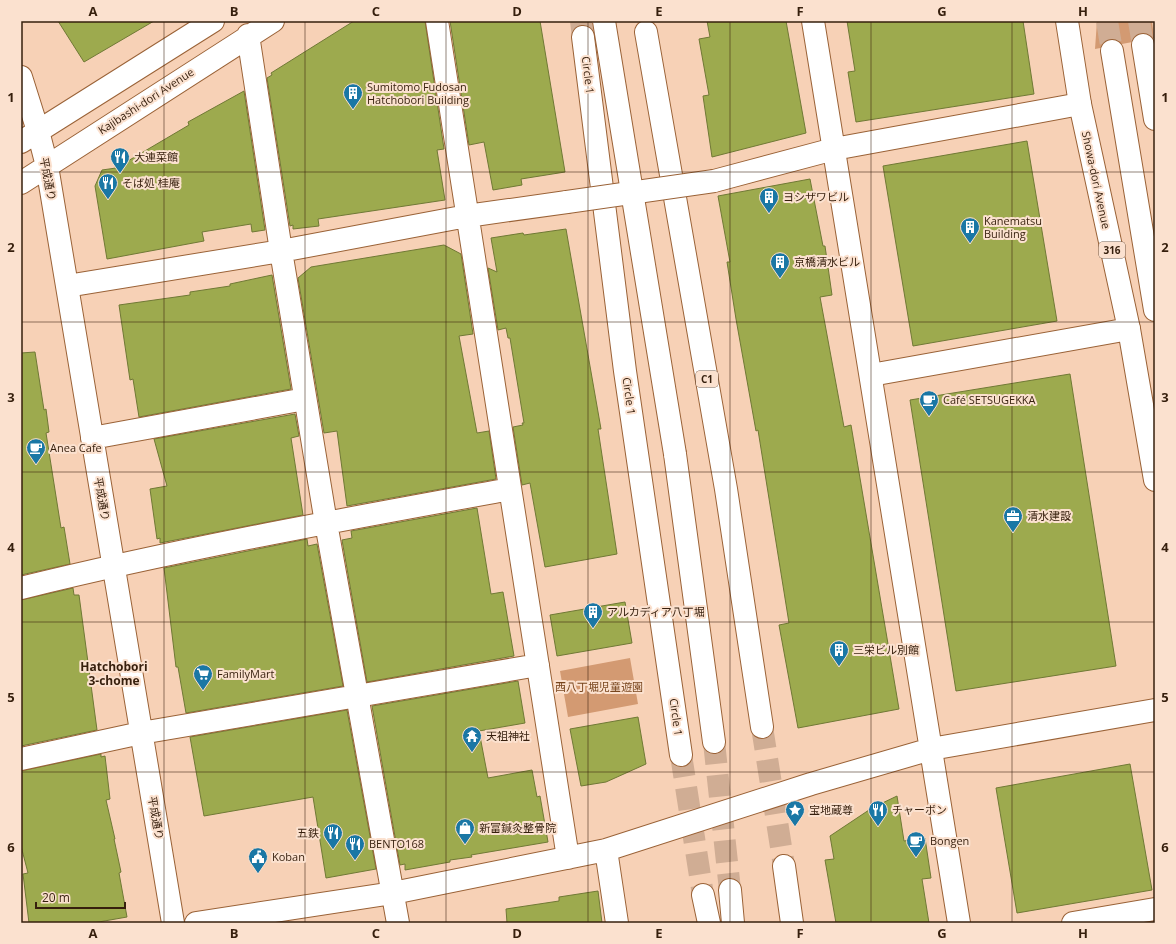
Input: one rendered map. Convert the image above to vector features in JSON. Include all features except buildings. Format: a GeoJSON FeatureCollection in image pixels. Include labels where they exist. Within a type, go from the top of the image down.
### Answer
{"type":"FeatureCollection","features":[{"type":"Feature","properties":{"kind":"main road"},"geometry":{"type":"LineString","coordinates":[[30,137],[213,21]]}},
{"type":"Feature","properties":{"kind":"main road","name":"Kajibashi-dori Avenue"},"geometry":{"type":"LineString","coordinates":[[21,183],[248,35],[273,21]]}},
{"type":"Feature","properties":{"kind":"main road"},"geometry":{"type":"LineString","coordinates":[[437,21],[568,858]]}},
{"type":"Feature","properties":{"kind":"main road"},"geometry":{"type":"LineString","coordinates":[[604,21],[675,454],[714,742]]}},
{"type":"Feature","properties":{"kind":"main road"},"geometry":{"type":"LineString","coordinates":[[813,21],[959,923]]}},
{"type":"Feature","properties":{"kind":"main road","name":"Showa-dori Avenue"},"geometry":{"type":"LineString","coordinates":[[1067,21],[1080,104],[1129,329],[1155,480]]}},
{"type":"Feature","properties":{"kind":"main road","name":"C1"},"geometry":{"type":"LineString","coordinates":[[646,32],[726,489],[762,727]]}},
{"type":"Feature","properties":{"kind":"main road"},"geometry":{"type":"LineString","coordinates":[[248,35],[305,399],[326,523],[394,893],[398,923]]}},
{"type":"Feature","properties":{"kind":"main road","name":"Circle 1"},"geometry":{"type":"LineString","coordinates":[[584,37],[625,371],[681,755]]}},
{"type":"Feature","properties":{"kind":"main road"},"geometry":{"type":"LineString","coordinates":[[1143,44],[1155,119]]}},
{"type":"Feature","properties":{"kind":"main road"},"geometry":{"type":"LineString","coordinates":[[1112,51],[1155,310]]}},
{"type":"Feature","properties":{"kind":"main road","name":"平成通り"},"geometry":{"type":"LineString","coordinates":[[21,77],[30,137],[47,166],[173,923]]}},
{"type":"Feature","properties":{"kind":"main road"},"geometry":{"type":"LineString","coordinates":[[67,286],[281,251],[467,216],[714,181],[834,149],[1080,104]]}},
{"type":"Feature","properties":{"kind":"main road"},"geometry":{"type":"LineString","coordinates":[[871,375],[1129,329]]}},
{"type":"Feature","properties":{"kind":"main road"},"geometry":{"type":"LineString","coordinates":[[92,438],[305,399]]}},
{"type":"Feature","properties":{"kind":"main road"},"geometry":{"type":"LineString","coordinates":[[21,588],[114,565],[326,523],[510,489]]}},
{"type":"Feature","properties":{"kind":"main road"},"geometry":{"type":"LineString","coordinates":[[21,759],[141,733],[538,664]]}},
{"type":"Feature","properties":{"kind":"main road"},"geometry":{"type":"LineString","coordinates":[[196,923],[394,893],[606,850],[811,784],[931,749],[1155,710]]}},
{"type":"Feature","properties":{"kind":"main road"},"geometry":{"type":"LineString","coordinates":[[606,850],[617,923]]}},
{"type":"Feature","properties":{"kind":"main road"},"geometry":{"type":"LineString","coordinates":[[784,866],[792,923]]}},
{"type":"Feature","properties":{"kind":"main road"},"geometry":{"type":"LineString","coordinates":[[730,890],[734,923]]}},
{"type":"Feature","properties":{"kind":"main road"},"geometry":{"type":"LineString","coordinates":[[703,895],[709,923]]}},
{"type":"Feature","properties":{"kind":"main road"},"geometry":{"type":"LineString","coordinates":[[1073,923],[1155,909]]}},
{"type":"Feature","properties":{"kind":"green space"},"geometry":{"type":"Polygon","coordinates":[[[1097,21],[1152,21],[1154,38],[1095,49],[1097,21]]]}},
{"type":"Feature","properties":{"kind":"green space","name":"西八丁堀児童遊園"},"geometry":{"type":"Polygon","coordinates":[[[630,658],[638,704],[568,717],[560,671],[630,658]]]}},
{"type":"Feature","properties":{"kind":"tunnel"},"geometry":{"type":"LineString","coordinates":[[581,21],[583,37]]}},
{"type":"Feature","properties":{"kind":"tunnel"},"geometry":{"type":"LineString","coordinates":[[1107,21],[1112,51]]}},
{"type":"Feature","properties":{"kind":"tunnel"},"geometry":{"type":"LineString","coordinates":[[1139,21],[1143,45]]}},
{"type":"Feature","properties":{"kind":"tunnel"},"geometry":{"type":"LineString","coordinates":[[762,727],[784,866]]}},
{"type":"Feature","properties":{"kind":"tunnel"},"geometry":{"type":"LineString","coordinates":[[714,742],[730,890]]}},
{"type":"Feature","properties":{"kind":"tunnel"},"geometry":{"type":"LineString","coordinates":[[681,755],[703,895]]}},
{"type":"Feature","properties":{"kind":"place","name":"Sumitomo Fudosan Hatchobori Building"},"geometry":{"type":"Point","coordinates":[353,110]}},
{"type":"Feature","properties":{"kind":"place","name":"大連菜館"},"geometry":{"type":"Point","coordinates":[120,174]}},
{"type":"Feature","properties":{"kind":"place","name":"そば処 桂庵"},"geometry":{"type":"Point","coordinates":[108,200]}},
{"type":"Feature","properties":{"kind":"place","name":"ヨシザワビル"},"geometry":{"type":"Point","coordinates":[769,214]}},
{"type":"Feature","properties":{"kind":"place","name":"Kanematsu Building"},"geometry":{"type":"Point","coordinates":[970,244]}},
{"type":"Feature","properties":{"kind":"place","name":"京橋清水ビル"},"geometry":{"type":"Point","coordinates":[780,279]}},
{"type":"Feature","properties":{"kind":"place","name":"Café SETSUGEKKA"},"geometry":{"type":"Point","coordinates":[929,417]}},
{"type":"Feature","properties":{"kind":"place","name":"Anea Cafe"},"geometry":{"type":"Point","coordinates":[36,465]}},
{"type":"Feature","properties":{"kind":"place","name":"清水建設"},"geometry":{"type":"Point","coordinates":[1013,533]}},
{"type":"Feature","properties":{"kind":"place","name":"アルカディア八丁堀"},"geometry":{"type":"Point","coordinates":[593,629]}},
{"type":"Feature","properties":{"kind":"place","name":"三栄ビル別館"},"geometry":{"type":"Point","coordinates":[839,667]}},
{"type":"Feature","properties":{"kind":"place","name":"FamilyMart"},"geometry":{"type":"Point","coordinates":[203,691]}},
{"type":"Feature","properties":{"kind":"place","name":"天祖神社"},"geometry":{"type":"Point","coordinates":[472,753]}},
{"type":"Feature","properties":{"kind":"place","name":"宝地蔵尊"},"geometry":{"type":"Point","coordinates":[795,827]}},
{"type":"Feature","properties":{"kind":"place","name":"チャーボン"},"geometry":{"type":"Point","coordinates":[878,827]}},
{"type":"Feature","properties":{"kind":"place","name":"新富鍼灸整骨院"},"geometry":{"type":"Point","coordinates":[465,845]}},
{"type":"Feature","properties":{"kind":"place","name":"五鉄"},"geometry":{"type":"Point","coordinates":[333,850]}},
{"type":"Feature","properties":{"kind":"place","name":"Bongen"},"geometry":{"type":"Point","coordinates":[916,858]}},
{"type":"Feature","properties":{"kind":"place","name":"BENTO168"},"geometry":{"type":"Point","coordinates":[355,861]}},
{"type":"Feature","properties":{"kind":"place","name":"Koban"},"geometry":{"type":"Point","coordinates":[258,874]}},
{"type":"Feature","properties":{"kind":"district","name":"Hatchobori 3-chome"},"geometry":{"type":"Point","coordinates":[114,674]}}]}
